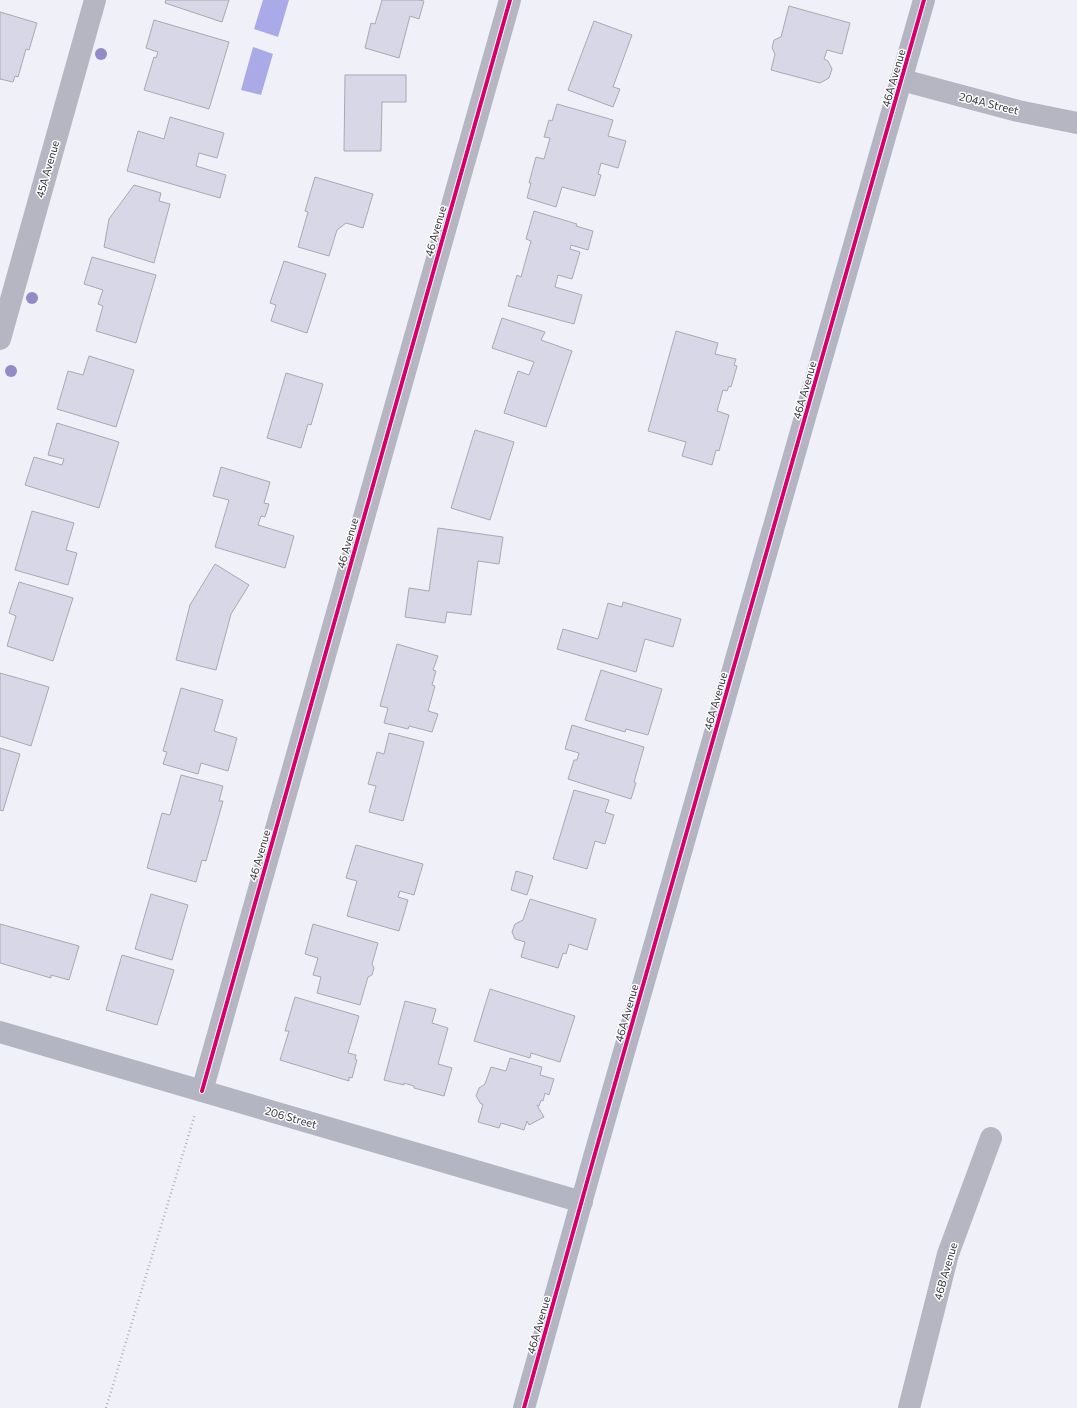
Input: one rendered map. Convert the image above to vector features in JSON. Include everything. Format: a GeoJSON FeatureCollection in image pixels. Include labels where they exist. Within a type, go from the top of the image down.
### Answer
{"type":"FeatureCollection","features":[{"type":"Feature","properties":{"kind":"street","name":"45A Avenue"},"geometry":{"type":"LineString","coordinates":[[0,339],[4,306],[95,0]]}},
{"type":"Feature","properties":{"kind":"street","name":"46 Avenue"},"geometry":{"type":"LineString","coordinates":[[202,1091],[510,0]]}},
{"type":"Feature","properties":{"kind":"street","name":"46A Avenue"},"geometry":{"type":"LineString","coordinates":[[524,1408],[924,0]]}},
{"type":"Feature","properties":{"kind":"street","name":"204A Street"},"geometry":{"type":"LineString","coordinates":[[902,80],[1018,111],[1077,124]]}},
{"type":"Feature","properties":{"kind":"street","name":"206 Street"},"geometry":{"type":"LineString","coordinates":[[0,1032],[582,1202]]}},
{"type":"Feature","properties":{"kind":"street","name":"46B Avenue"},"geometry":{"type":"LineString","coordinates":[[909,1408],[948,1254],[991,1138]]}},
{"type":"Feature","properties":{"kind":"path"},"geometry":{"type":"LineString","coordinates":[[106,1408],[202,1091]]}},
{"type":"Feature","properties":{"kind":"water"},"geometry":{"type":"Polygon","coordinates":[[[263,0],[289,0],[278,37],[254,29],[263,0]]]}},
{"type":"Feature","properties":{"kind":"water"},"geometry":{"type":"Polygon","coordinates":[[[253,47],[273,54],[261,95],[241,90],[253,47]]]}},
{"type":"Feature","properties":{"kind":"building"},"geometry":{"type":"Polygon","coordinates":[[[166,0],[229,0],[222,22],[165,3],[166,0]]]}},
{"type":"Feature","properties":{"kind":"building"},"geometry":{"type":"Polygon","coordinates":[[[382,0],[424,1],[419,19],[410,16],[399,58],[365,48],[371,23],[375,24],[382,0]]]}},
{"type":"Feature","properties":{"kind":"building"},"geometry":{"type":"Polygon","coordinates":[[[789,6],[850,23],[842,54],[827,50],[824,59],[828,61],[832,69],[829,78],[820,83],[771,70],[775,54],[772,48],[774,40],[781,37],[789,6]]]}},
{"type":"Feature","properties":{"kind":"building"},"geometry":{"type":"Polygon","coordinates":[[[0,12],[37,23],[29,50],[26,49],[18,77],[15,76],[13,82],[0,79],[0,12]]]}},
{"type":"Feature","properties":{"kind":"building"},"geometry":{"type":"Polygon","coordinates":[[[154,20],[229,42],[209,109],[144,90],[154,57],[156,58],[158,52],[146,48],[154,20]]]}},
{"type":"Feature","properties":{"kind":"building"},"geometry":{"type":"Polygon","coordinates":[[[594,21],[632,35],[613,87],[620,89],[613,107],[568,90],[594,21]]]}},
{"type":"Feature","properties":{"kind":"building"},"geometry":{"type":"Polygon","coordinates":[[[345,75],[406,75],[406,102],[382,102],[381,151],[344,151],[345,75]]]}},
{"type":"Feature","properties":{"kind":"building"},"geometry":{"type":"Polygon","coordinates":[[[557,104],[613,120],[608,136],[626,141],[618,168],[601,163],[598,174],[601,175],[595,196],[562,187],[556,207],[527,198],[531,183],[529,183],[536,157],[544,159],[550,138],[544,137],[549,120],[552,121],[557,104]]]}},
{"type":"Feature","properties":{"kind":"building"},"geometry":{"type":"Polygon","coordinates":[[[170,117],[224,133],[217,158],[199,153],[196,166],[226,175],[220,198],[127,171],[138,131],[164,139],[170,117]]]}},
{"type":"Feature","properties":{"kind":"building"},"geometry":{"type":"Polygon","coordinates":[[[315,177],[373,194],[363,228],[346,223],[337,230],[329,256],[298,247],[308,212],[305,211],[315,177]]]}},
{"type":"Feature","properties":{"kind":"building"},"geometry":{"type":"Polygon","coordinates":[[[134,185],[161,193],[159,201],[170,204],[154,263],[104,247],[109,219],[134,185]]]}},
{"type":"Feature","properties":{"kind":"building"},"geometry":{"type":"Polygon","coordinates":[[[534,211],[577,224],[576,226],[593,231],[588,250],[571,245],[570,249],[580,252],[572,279],[558,275],[555,287],[582,295],[574,324],[508,306],[517,275],[521,277],[531,241],[526,239],[534,211]]]}},
{"type":"Feature","properties":{"kind":"building"},"geometry":{"type":"Polygon","coordinates":[[[92,257],[156,275],[136,343],[96,331],[103,306],[98,304],[103,290],[84,284],[92,257]]]}},
{"type":"Feature","properties":{"kind":"building"},"geometry":{"type":"Polygon","coordinates":[[[284,261],[326,274],[307,333],[271,321],[276,305],[270,303],[284,261]]]}},
{"type":"Feature","properties":{"kind":"building"},"geometry":{"type":"Polygon","coordinates":[[[502,318],[545,332],[541,340],[572,351],[546,427],[504,413],[518,371],[529,375],[534,362],[492,348],[502,318]]]}},
{"type":"Feature","properties":{"kind":"building"},"geometry":{"type":"Polygon","coordinates":[[[676,331],[718,343],[715,354],[736,359],[734,365],[737,366],[731,387],[729,386],[727,391],[723,390],[717,411],[729,415],[719,451],[716,450],[712,465],[682,456],[686,442],[648,431],[676,331]]]}},
{"type":"Feature","properties":{"kind":"building"},"geometry":{"type":"Polygon","coordinates":[[[89,356],[134,370],[116,427],[57,409],[68,371],[83,375],[89,356]]]}},
{"type":"Feature","properties":{"kind":"building"},"geometry":{"type":"Polygon","coordinates":[[[286,373],[323,384],[311,425],[308,424],[301,448],[267,438],[286,373]]]}},
{"type":"Feature","properties":{"kind":"building"},"geometry":{"type":"Polygon","coordinates":[[[57,423],[119,442],[99,508],[25,485],[34,457],[62,465],[64,459],[48,455],[57,423]]]}},
{"type":"Feature","properties":{"kind":"building"},"geometry":{"type":"Polygon","coordinates":[[[475,430],[514,442],[490,520],[451,508],[475,430]]]}},
{"type":"Feature","properties":{"kind":"building"},"geometry":{"type":"Polygon","coordinates":[[[221,467],[270,482],[264,503],[269,504],[265,517],[261,516],[258,525],[294,536],[285,568],[215,547],[229,500],[213,496],[221,467]]]}},
{"type":"Feature","properties":{"kind":"building"},"geometry":{"type":"Polygon","coordinates":[[[32,511],[74,523],[66,550],[77,553],[68,585],[15,570],[32,511]]]}},
{"type":"Feature","properties":{"kind":"building"},"geometry":{"type":"Polygon","coordinates":[[[438,528],[503,537],[499,564],[478,561],[471,615],[447,612],[445,623],[405,617],[409,588],[429,591],[438,528]]]}},
{"type":"Feature","properties":{"kind":"building"},"geometry":{"type":"Polygon","coordinates":[[[215,564],[249,585],[231,614],[216,670],[176,660],[190,605],[215,564]]]}},
{"type":"Feature","properties":{"kind":"building"},"geometry":{"type":"Polygon","coordinates":[[[19,582],[73,598],[53,661],[7,646],[16,616],[9,613],[19,582]]]}},
{"type":"Feature","properties":{"kind":"building"},"geometry":{"type":"Polygon","coordinates":[[[623,602],[681,619],[673,647],[645,639],[636,672],[557,649],[563,629],[598,639],[608,603],[622,607],[623,602]]]}},
{"type":"Feature","properties":{"kind":"building"},"geometry":{"type":"Polygon","coordinates":[[[397,644],[438,656],[433,670],[436,671],[432,685],[435,686],[428,711],[438,714],[432,732],[409,726],[408,729],[384,723],[388,708],[380,706],[397,644]]]}},
{"type":"Feature","properties":{"kind":"building"},"geometry":{"type":"Polygon","coordinates":[[[601,670],[662,689],[648,735],[626,729],[625,732],[585,720],[601,670]]]}},
{"type":"Feature","properties":{"kind":"building"},"geometry":{"type":"Polygon","coordinates":[[[0,673],[49,687],[31,746],[0,736],[0,673]]]}},
{"type":"Feature","properties":{"kind":"building"},"geometry":{"type":"Polygon","coordinates":[[[181,688],[223,700],[214,731],[237,738],[228,771],[201,763],[198,774],[163,764],[167,752],[163,751],[181,688]]]}},
{"type":"Feature","properties":{"kind":"building"},"geometry":{"type":"Polygon","coordinates":[[[572,725],[644,747],[634,782],[636,783],[631,799],[568,779],[574,760],[577,760],[579,753],[565,749],[572,725]]]}},
{"type":"Feature","properties":{"kind":"building"},"geometry":{"type":"Polygon","coordinates":[[[389,733],[424,742],[403,821],[369,812],[376,786],[368,784],[377,752],[384,754],[389,733]]]}},
{"type":"Feature","properties":{"kind":"building"},"geometry":{"type":"Polygon","coordinates":[[[0,748],[20,754],[3,811],[0,810],[0,748]]]}},
{"type":"Feature","properties":{"kind":"building"},"geometry":{"type":"Polygon","coordinates":[[[181,775],[223,786],[219,801],[223,801],[206,861],[202,860],[196,882],[147,868],[162,813],[170,815],[181,775]]]}},
{"type":"Feature","properties":{"kind":"building"},"geometry":{"type":"Polygon","coordinates":[[[574,790],[609,800],[605,812],[614,815],[605,844],[595,841],[587,869],[553,859],[574,790]]]}},
{"type":"Feature","properties":{"kind":"building"},"geometry":{"type":"Polygon","coordinates":[[[356,845],[423,864],[414,895],[400,891],[398,897],[408,900],[399,931],[347,916],[357,881],[346,878],[356,845]]]}},
{"type":"Feature","properties":{"kind":"building"},"geometry":{"type":"Polygon","coordinates":[[[516,871],[533,876],[527,895],[511,890],[516,871]]]}},
{"type":"Feature","properties":{"kind":"building"},"geometry":{"type":"Polygon","coordinates":[[[151,894],[188,905],[172,960],[135,949],[151,894]]]}},
{"type":"Feature","properties":{"kind":"building"},"geometry":{"type":"Polygon","coordinates":[[[530,899],[596,919],[587,950],[569,944],[566,954],[563,953],[558,968],[521,957],[525,942],[515,939],[512,932],[515,924],[523,920],[530,899]]]}},
{"type":"Feature","properties":{"kind":"building"},"geometry":{"type":"Polygon","coordinates":[[[0,924],[79,946],[69,980],[51,975],[51,978],[0,963],[0,924]]]}},
{"type":"Feature","properties":{"kind":"building"},"geometry":{"type":"Polygon","coordinates":[[[313,924],[378,943],[372,964],[374,968],[372,975],[368,977],[360,1005],[317,993],[321,977],[313,975],[318,958],[305,954],[313,924]]]}},
{"type":"Feature","properties":{"kind":"building"},"geometry":{"type":"Polygon","coordinates":[[[122,955],[174,970],[157,1025],[106,1010],[122,955]]]}},
{"type":"Feature","properties":{"kind":"building"},"geometry":{"type":"Polygon","coordinates":[[[490,989],[575,1016],[560,1062],[531,1053],[530,1058],[474,1041],[490,989]]]}},
{"type":"Feature","properties":{"kind":"building"},"geometry":{"type":"Polygon","coordinates":[[[295,997],[359,1016],[348,1053],[356,1055],[355,1059],[357,1060],[352,1078],[349,1077],[349,1081],[280,1060],[289,1031],[285,1031],[295,997]]]}},
{"type":"Feature","properties":{"kind":"building"},"geometry":{"type":"Polygon","coordinates":[[[405,1001],[436,1009],[432,1023],[448,1028],[438,1064],[452,1068],[444,1096],[414,1088],[414,1086],[404,1083],[404,1085],[384,1080],[405,1001]]]}},
{"type":"Feature","properties":{"kind":"building"},"geometry":{"type":"Polygon","coordinates":[[[510,1058],[542,1067],[540,1075],[554,1079],[549,1095],[545,1093],[543,1101],[541,1100],[539,1106],[537,1105],[544,1117],[529,1125],[527,1121],[524,1130],[501,1123],[499,1128],[478,1122],[483,1104],[481,1104],[476,1096],[479,1088],[485,1084],[491,1067],[506,1071],[510,1058]]]}},
{"type":"Feature","properties":{"kind":"cycle path"},"geometry":{"type":"LineString","coordinates":[[202,1091],[510,0]]}},
{"type":"Feature","properties":{"kind":"cycle path"},"geometry":{"type":"LineString","coordinates":[[524,1408],[594,1157],[924,0]]}}]}
